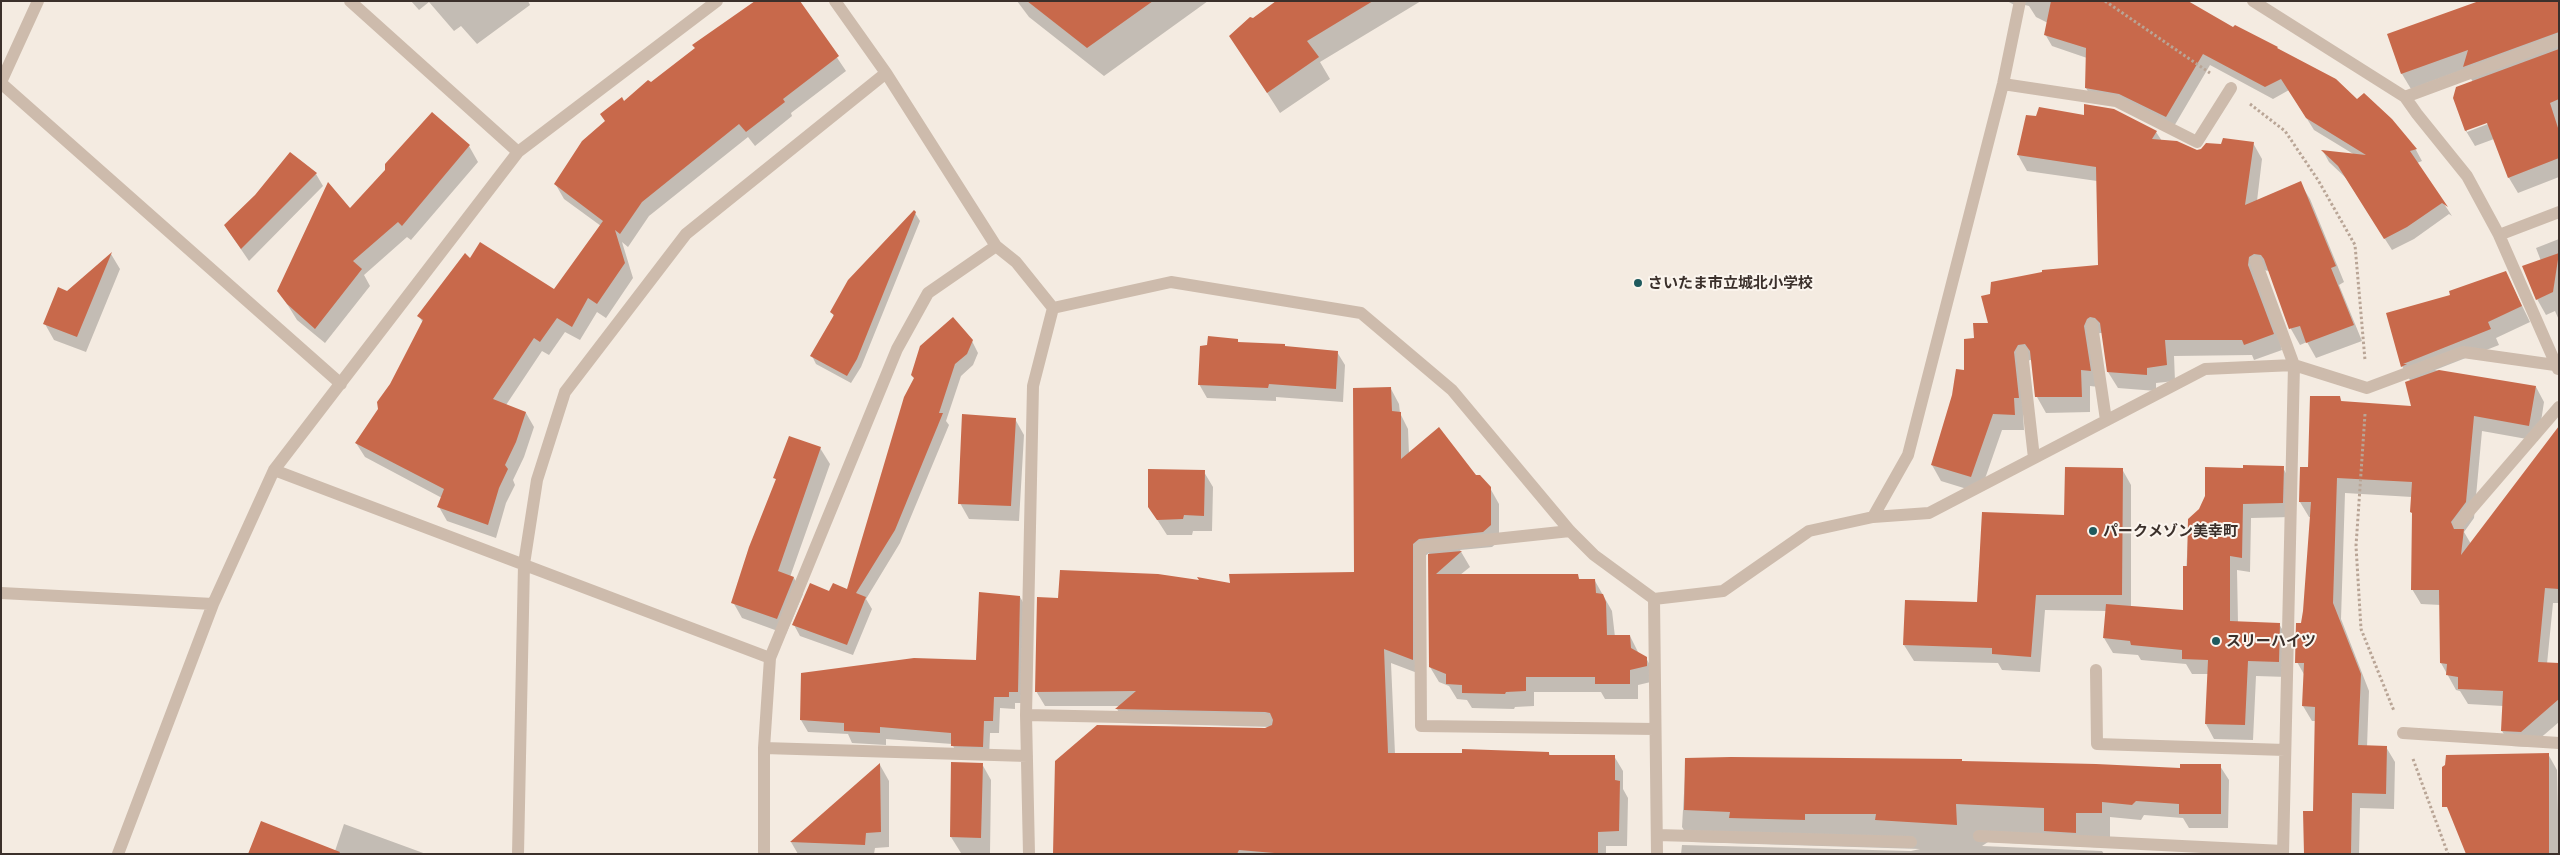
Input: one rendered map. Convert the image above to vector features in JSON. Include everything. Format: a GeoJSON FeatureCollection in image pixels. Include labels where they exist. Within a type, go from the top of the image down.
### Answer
{"type":"FeatureCollection","features":[{"type":"Feature","properties":{"kind":"street"},"geometry":{"type":"LineString","coordinates":[[38,1],[1,82],[341,384]]}},
{"type":"Feature","properties":{"kind":"street"},"geometry":{"type":"LineString","coordinates":[[350,1],[518,152]]}},
{"type":"Feature","properties":{"kind":"street"},"geometry":{"type":"LineString","coordinates":[[118,854],[213,604],[274,470],[518,152],[717,1]]}},
{"type":"Feature","properties":{"kind":"street"},"geometry":{"type":"LineString","coordinates":[[835,1],[886,73],[996,246],[1016,262],[1053,308]]}},
{"type":"Feature","properties":{"kind":"street"},"geometry":{"type":"LineString","coordinates":[[1873,516],[1908,455],[2003,84],[2020,1]]}},
{"type":"Feature","properties":{"kind":"street"},"geometry":{"type":"LineString","coordinates":[[2253,1],[2405,96],[2417,114],[2467,176],[2499,234],[2557,368]]}},
{"type":"Feature","properties":{"kind":"street"},"geometry":{"type":"LineString","coordinates":[[2405,96],[2559,40]]}},
{"type":"Feature","properties":{"kind":"street"},"geometry":{"type":"LineString","coordinates":[[518,854],[524,564],[537,480],[565,392],[686,234],[886,73]]}},
{"type":"Feature","properties":{"kind":"street"},"geometry":{"type":"LineString","coordinates":[[2003,84],[2116,101],[2197,142],[2231,88]]}},
{"type":"Feature","properties":{"kind":"street"},"geometry":{"type":"LineString","coordinates":[[2499,234],[2559,212]]}},
{"type":"Feature","properties":{"kind":"street"},"geometry":{"type":"LineString","coordinates":[[764,854],[764,748],[770,658],[897,349],[928,293],[996,246]]}},
{"type":"Feature","properties":{"kind":"street"},"geometry":{"type":"LineString","coordinates":[[1979,836],[2283,852],[2294,364],[2256,262]]}},
{"type":"Feature","properties":{"kind":"street"},"geometry":{"type":"LineString","coordinates":[[1053,308],[1171,282],[1361,313],[1452,390],[1570,531],[1594,555],[1654,599],[1723,592],[1809,531],[1873,516],[1929,513],[2205,369],[2294,364],[2367,388],[2463,352],[2557,368]]}},
{"type":"Feature","properties":{"kind":"street"},"geometry":{"type":"LineString","coordinates":[[1029,854],[1026,715],[1033,386],[1053,308]]}},
{"type":"Feature","properties":{"kind":"street"},"geometry":{"type":"LineString","coordinates":[[2092,325],[2106,420]]}},
{"type":"Feature","properties":{"kind":"street"},"geometry":{"type":"LineString","coordinates":[[2022,352],[2034,458]]}},
{"type":"Feature","properties":{"kind":"street"},"geometry":{"type":"LineString","coordinates":[[2459,523],[2559,407]]}},
{"type":"Feature","properties":{"kind":"street"},"geometry":{"type":"LineString","coordinates":[[274,470],[770,658]]}},
{"type":"Feature","properties":{"kind":"street"},"geometry":{"type":"LineString","coordinates":[[1570,531],[1420,546],[1422,726],[1656,730]]}},
{"type":"Feature","properties":{"kind":"street"},"geometry":{"type":"LineString","coordinates":[[1,593],[213,604]]}},
{"type":"Feature","properties":{"kind":"street"},"geometry":{"type":"LineString","coordinates":[[1654,599],[1657,854]]}},
{"type":"Feature","properties":{"kind":"street"},"geometry":{"type":"LineString","coordinates":[[2096,670],[2097,744],[2286,750]]}},
{"type":"Feature","properties":{"kind":"street"},"geometry":{"type":"LineString","coordinates":[[1026,715],[1265,720]]}},
{"type":"Feature","properties":{"kind":"street"},"geometry":{"type":"LineString","coordinates":[[2403,733],[2559,742]]}},
{"type":"Feature","properties":{"kind":"street"},"geometry":{"type":"LineString","coordinates":[[764,748],[1027,756]]}},
{"type":"Feature","properties":{"kind":"street"},"geometry":{"type":"LineString","coordinates":[[1657,835],[1911,842]]}},
{"type":"Feature","properties":{"kind":"building"},"geometry":{"type":"Polygon","coordinates":[[[755,1],[800,1],[839,56],[783,99],[785,102],[746,132],[739,124],[642,202],[620,234],[615,230],[625,263],[597,304],[588,298],[572,327],[557,318],[540,342],[534,338],[493,399],[526,412],[516,442],[505,465],[508,469],[499,488],[488,525],[437,507],[444,489],[355,443],[378,409],[377,402],[390,384],[423,320],[417,316],[465,253],[470,258],[480,242],[554,289],[603,221],[554,184],[582,141],[605,121],[600,114],[622,97],[624,101],[648,80],[651,82],[695,48],[692,45],[755,1]]]}},
{"type":"Feature","properties":{"kind":"building"},"geometry":{"type":"Polygon","coordinates":[[[1027,1],[1153,1],[1087,48],[1027,1]]]}},
{"type":"Feature","properties":{"kind":"building"},"geometry":{"type":"Polygon","coordinates":[[[1276,1],[1373,1],[1307,41],[1319,57],[1267,93],[1229,36],[1250,17],[1253,18],[1276,1]]]}},
{"type":"Feature","properties":{"kind":"building"},"geometry":{"type":"Polygon","coordinates":[[[2051,1],[2188,1],[2233,27],[2235,25],[2278,47],[2336,79],[2357,99],[2364,93],[2392,119],[2417,149],[2410,151],[2448,207],[2442,203],[2407,227],[2384,239],[2338,166],[2321,150],[2366,155],[2306,118],[2281,79],[2265,87],[2203,54],[2166,117],[2119,94],[2085,88],[2086,48],[2044,35],[2051,1]]]}},
{"type":"Feature","properties":{"kind":"building"},"geometry":{"type":"Polygon","coordinates":[[[2479,1],[2559,1],[2559,32],[2463,67],[2468,50],[2401,74],[2387,34],[2479,1]]]}},
{"type":"Feature","properties":{"kind":"building"},"geometry":{"type":"Polygon","coordinates":[[[2559,49],[2559,99],[2550,103],[2559,131],[2559,158],[2508,178],[2487,123],[2465,131],[2453,98],[2456,87],[2559,49]]]}},
{"type":"Feature","properties":{"kind":"building"},"geometry":{"type":"Polygon","coordinates":[[[2084,104],[2114,109],[2157,131],[2152,139],[2177,141],[2197,150],[2201,149],[2206,143],[2221,144],[2223,138],[2254,142],[2245,205],[2301,181],[2336,266],[2331,268],[2354,325],[2306,343],[2300,326],[2289,329],[2264,259],[2261,255],[2254,254],[2249,257],[2248,265],[2274,334],[2244,345],[2242,340],[2165,340],[2167,365],[2147,368],[2147,375],[2107,372],[2100,323],[2095,318],[2090,317],[2084,326],[2091,371],[2081,370],[2082,397],[2035,397],[2030,351],[2025,344],[2018,345],[2014,352],[2019,398],[2014,398],[2015,415],[1993,414],[1971,477],[1931,465],[1952,395],[1956,369],[1964,370],[1964,339],[1974,338],[1973,323],[1988,323],[1981,296],[1990,294],[1991,282],[2042,272],[2042,270],[2098,265],[2096,167],[2017,155],[2026,115],[2036,116],[2039,107],[2084,115],[2084,104]]]}},
{"type":"Feature","properties":{"kind":"building"},"geometry":{"type":"Polygon","coordinates":[[[432,112],[470,145],[402,226],[398,222],[353,261],[362,269],[315,329],[287,304],[277,291],[328,182],[350,208],[385,170],[385,164],[432,112]]]}},
{"type":"Feature","properties":{"kind":"building"},"geometry":{"type":"Polygon","coordinates":[[[290,152],[317,173],[241,249],[224,225],[255,195],[290,152]]]}},
{"type":"Feature","properties":{"kind":"building"},"geometry":{"type":"Polygon","coordinates":[[[914,210],[916,212],[857,359],[847,376],[810,356],[834,315],[830,312],[848,280],[914,210]]]}},
{"type":"Feature","properties":{"kind":"building"},"geometry":{"type":"Polygon","coordinates":[[[112,252],[77,337],[43,324],[58,287],[67,291],[112,252]]]}},
{"type":"Feature","properties":{"kind":"building"},"geometry":{"type":"Polygon","coordinates":[[[2559,253],[2553,292],[2536,300],[2522,266],[2559,253]]]}},
{"type":"Feature","properties":{"kind":"building"},"geometry":{"type":"Polygon","coordinates":[[[2506,271],[2522,306],[2488,322],[2491,329],[2403,364],[2407,364],[2401,367],[2386,313],[2450,295],[2449,291],[2506,271]]]}},
{"type":"Feature","properties":{"kind":"building"},"geometry":{"type":"Polygon","coordinates":[[[953,317],[973,340],[967,354],[955,364],[939,413],[943,413],[895,530],[856,593],[866,597],[847,645],[792,625],[810,583],[829,591],[833,583],[847,589],[904,397],[914,378],[911,375],[920,346],[953,317]]]}},
{"type":"Feature","properties":{"kind":"building"},"geometry":{"type":"Polygon","coordinates":[[[1208,336],[1238,339],[1238,342],[1285,344],[1285,346],[1338,351],[1336,389],[1269,384],[1268,388],[1198,385],[1200,346],[1207,345],[1208,336]]]}},
{"type":"Feature","properties":{"kind":"building"},"geometry":{"type":"Polygon","coordinates":[[[2439,370],[2536,386],[2529,426],[2474,416],[2466,502],[2451,522],[2454,529],[2464,529],[2461,555],[2559,426],[2559,589],[2545,588],[2538,662],[2559,663],[2559,699],[2521,732],[2501,731],[2503,691],[2458,689],[2458,677],[2446,675],[2447,664],[2440,663],[2439,590],[2411,590],[2412,513],[2410,512],[2412,482],[2337,478],[2333,603],[2361,674],[2358,745],[2387,746],[2386,794],[2352,793],[2351,854],[2304,854],[2303,811],[2313,811],[2315,707],[2302,706],[2304,663],[2295,663],[2296,623],[2301,623],[2303,611],[2311,502],[2299,502],[2300,467],[2308,467],[2310,396],[2340,396],[2341,401],[2411,406],[2405,382],[2439,370]]]}},
{"type":"Feature","properties":{"kind":"building"},"geometry":{"type":"Polygon","coordinates":[[[1391,387],[1392,411],[1401,412],[1401,459],[1439,427],[1476,475],[1480,475],[1491,487],[1491,525],[1483,532],[1419,539],[1413,544],[1413,660],[1384,649],[1388,753],[1462,753],[1462,749],[1549,752],[1549,755],[1615,755],[1615,780],[1620,781],[1619,831],[1598,832],[1598,854],[1286,854],[1239,850],[1237,854],[1053,854],[1055,761],[1097,725],[1265,728],[1272,725],[1273,720],[1270,713],[1265,712],[1115,709],[1136,691],[1035,692],[1037,597],[1058,598],[1060,570],[1158,574],[1199,580],[1197,577],[1230,583],[1229,574],[1354,572],[1353,388],[1391,387]]]}},
{"type":"Feature","properties":{"kind":"building"},"geometry":{"type":"Polygon","coordinates":[[[962,414],[1016,418],[1011,506],[958,504],[962,414]]]}},
{"type":"Feature","properties":{"kind":"building"},"geometry":{"type":"Polygon","coordinates":[[[789,436],[821,447],[778,571],[794,577],[777,619],[731,603],[749,547],[776,479],[773,478],[789,436]]]}},
{"type":"Feature","properties":{"kind":"building"},"geometry":{"type":"Polygon","coordinates":[[[2243,465],[2284,466],[2283,503],[2243,504],[2242,558],[2230,556],[2230,621],[2280,623],[2279,662],[2248,661],[2245,725],[2205,724],[2208,660],[2182,659],[2182,650],[2131,645],[2130,641],[2103,638],[2106,604],[2183,610],[2183,566],[2187,566],[2188,519],[2199,509],[2205,496],[2205,467],[2243,468],[2243,465]]]}},
{"type":"Feature","properties":{"kind":"building"},"geometry":{"type":"Polygon","coordinates":[[[2065,467],[2123,468],[2122,595],[2036,595],[2031,657],[1992,654],[1992,648],[1903,645],[1905,600],[1977,602],[1982,512],[2064,515],[2065,467]]]}},
{"type":"Feature","properties":{"kind":"building"},"geometry":{"type":"Polygon","coordinates":[[[1148,469],[1205,470],[1204,516],[1184,515],[1183,519],[1157,520],[1148,507],[1148,469]]]}},
{"type":"Feature","properties":{"kind":"building"},"geometry":{"type":"Polygon","coordinates":[[[1462,551],[1436,574],[1578,574],[1579,579],[1595,579],[1596,593],[1603,594],[1606,602],[1607,635],[1630,635],[1631,648],[1647,657],[1647,666],[1630,670],[1630,684],[1595,684],[1595,677],[1526,677],[1526,691],[1506,692],[1505,694],[1462,693],[1462,685],[1446,684],[1446,674],[1429,667],[1428,554],[1462,551]]]}},
{"type":"Feature","properties":{"kind":"building"},"geometry":{"type":"Polygon","coordinates":[[[979,592],[1020,596],[1018,692],[1009,692],[1009,697],[994,697],[993,721],[984,721],[983,747],[951,746],[951,733],[880,727],[880,733],[844,731],[844,723],[800,720],[801,673],[914,658],[976,660],[979,592]]]}},
{"type":"Feature","properties":{"kind":"building"},"geometry":{"type":"Polygon","coordinates":[[[2549,753],[2549,854],[2466,854],[2447,807],[2442,807],[2442,767],[2445,765],[2446,755],[2549,753]]]}},
{"type":"Feature","properties":{"kind":"building"},"geometry":{"type":"Polygon","coordinates":[[[1685,758],[1962,759],[1962,761],[2180,768],[2180,764],[2221,764],[2221,814],[2179,814],[2179,804],[2136,801],[2132,805],[2102,802],[2102,813],[2076,813],[2076,833],[2044,831],[2044,808],[1956,804],[1957,825],[1875,820],[1876,814],[1805,814],[1805,820],[1729,818],[1730,812],[1684,810],[1685,758]]]}},
{"type":"Feature","properties":{"kind":"building"},"geometry":{"type":"Polygon","coordinates":[[[951,762],[983,763],[981,838],[950,837],[951,762]]]}},
{"type":"Feature","properties":{"kind":"building"},"geometry":{"type":"Polygon","coordinates":[[[880,763],[881,832],[866,833],[865,845],[790,842],[880,763]]]}},
{"type":"Feature","properties":{"kind":"building"},"geometry":{"type":"Polygon","coordinates":[[[261,821],[340,852],[339,854],[248,854],[261,821]]]}},
{"type":"Feature","properties":{"kind":"place","name":"さいたま市立城北小学校"},"geometry":{"type":"Point","coordinates":[1638,283]}},
{"type":"Feature","properties":{"kind":"place","name":"パークメゾン美幸町"},"geometry":{"type":"Point","coordinates":[2093,531]}},
{"type":"Feature","properties":{"kind":"place","name":"スリーハイツ"},"geometry":{"type":"Point","coordinates":[2216,641]}}]}
